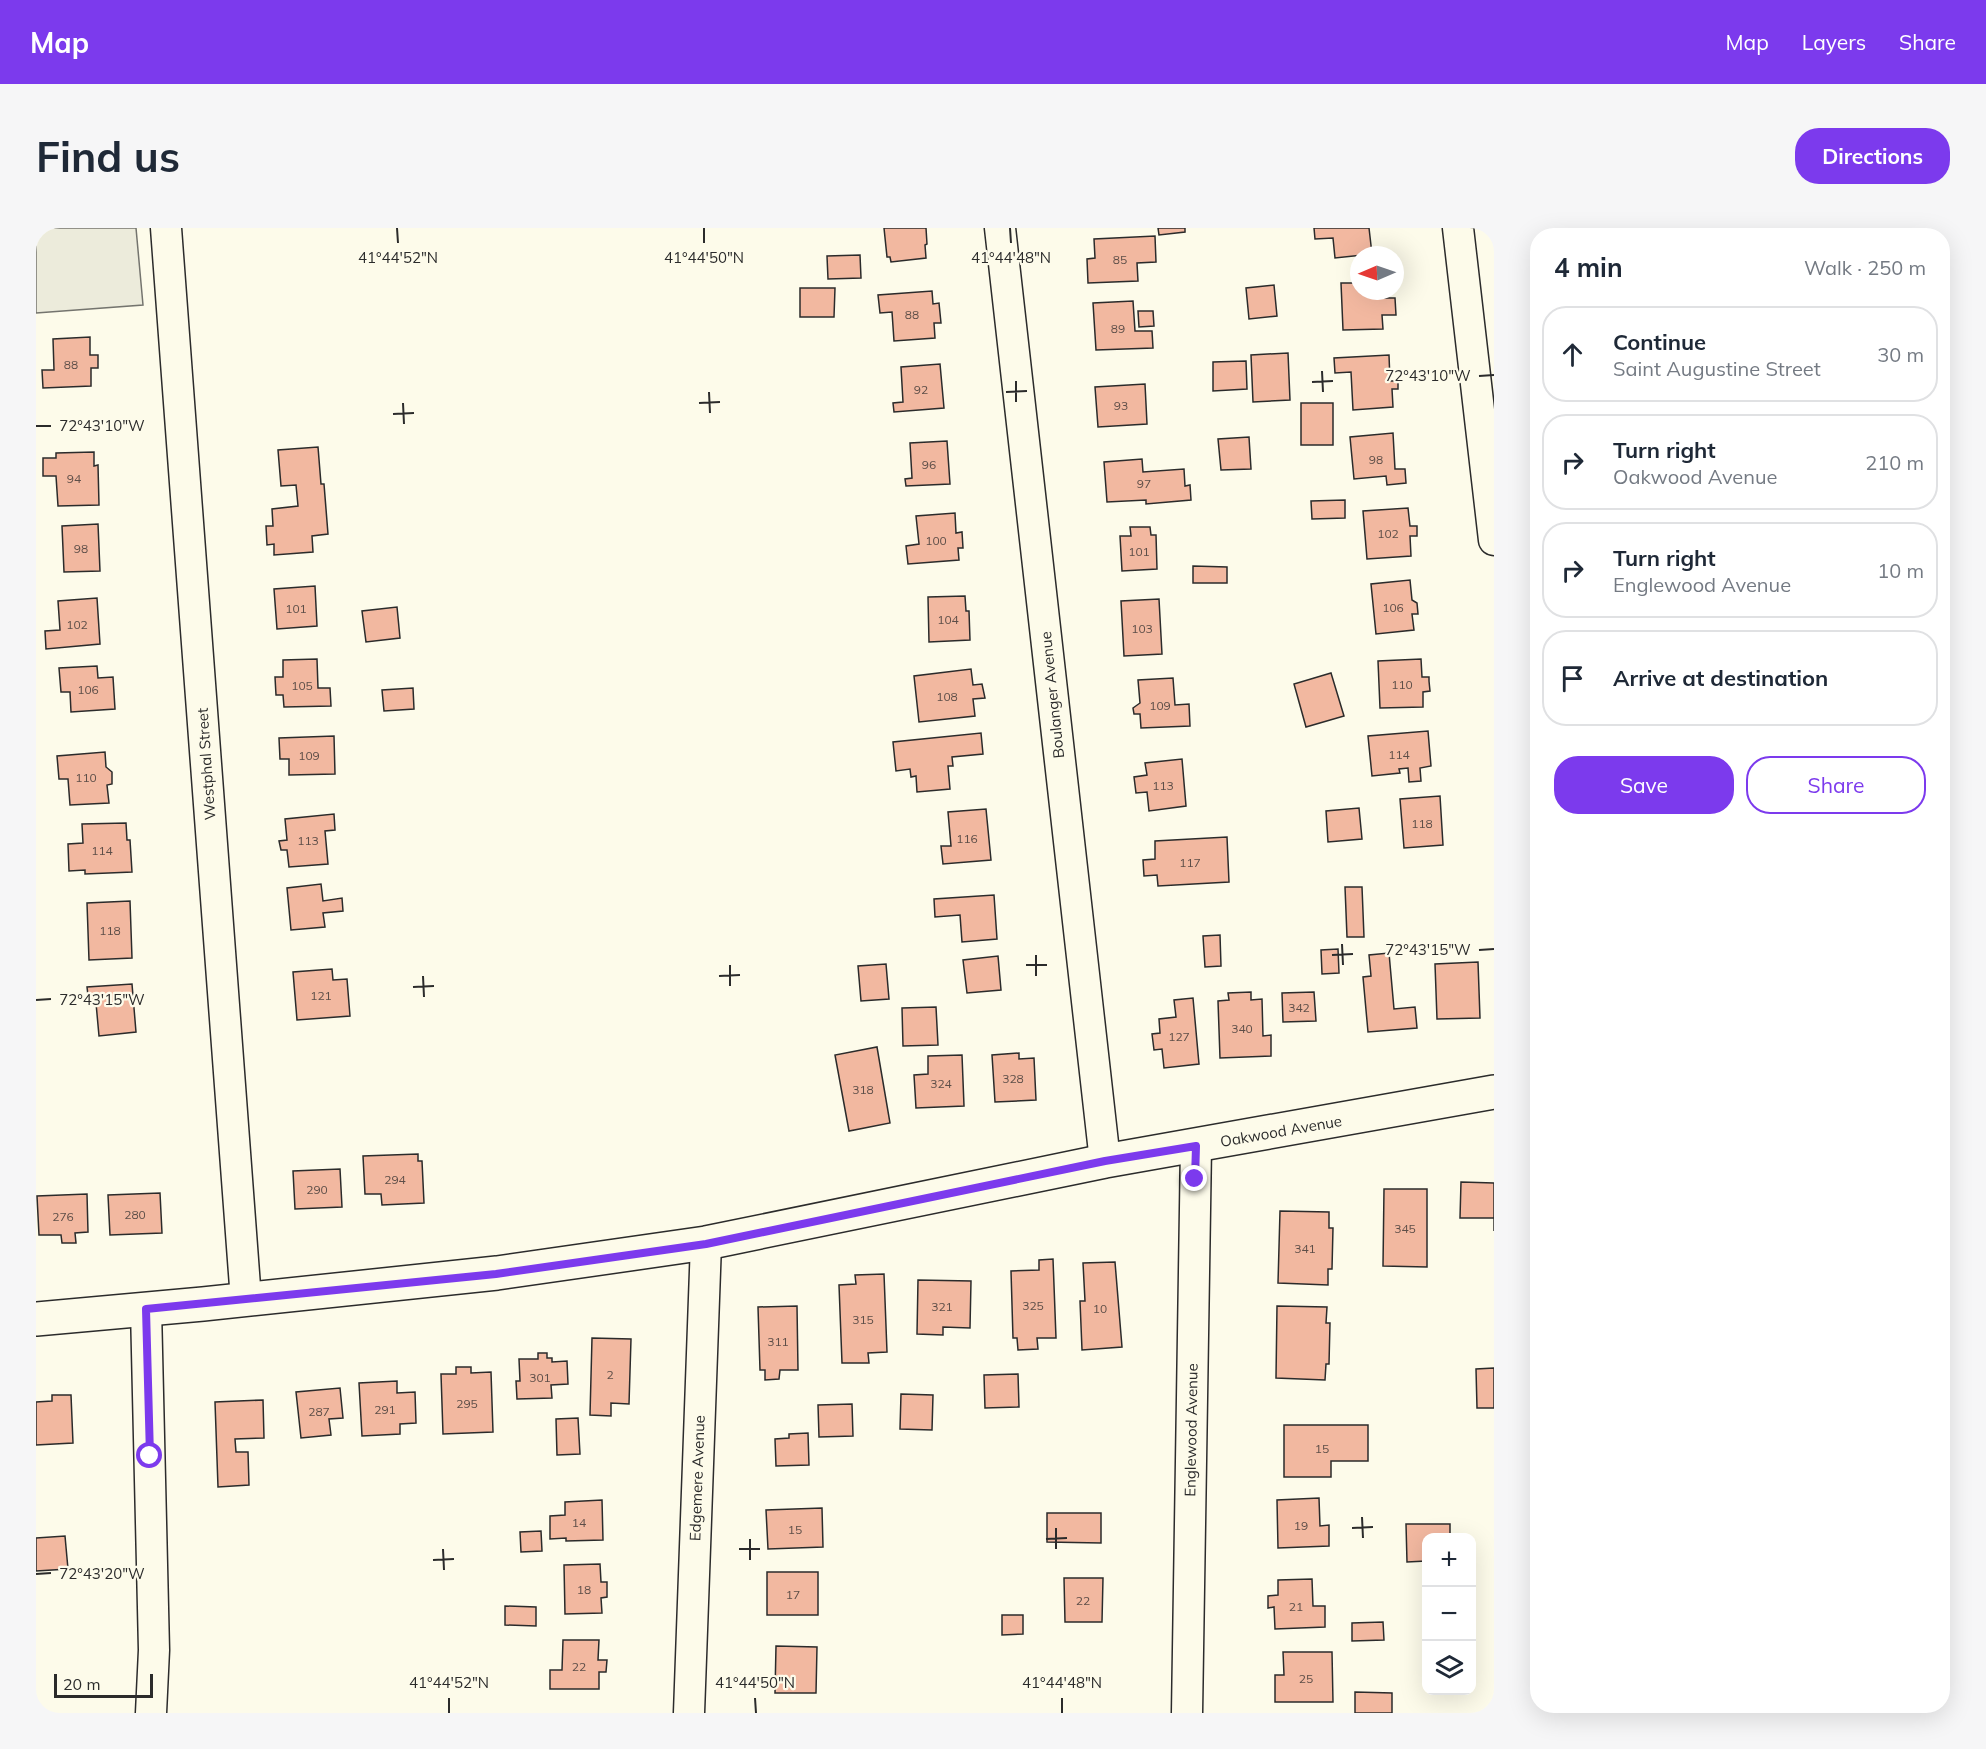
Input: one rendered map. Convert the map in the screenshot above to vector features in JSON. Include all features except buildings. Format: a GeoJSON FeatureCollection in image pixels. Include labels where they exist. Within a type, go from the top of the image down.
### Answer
{"type":"FeatureCollection","features":[{"type":"Feature","properties":{"kind":"street","name":"Westphal Street"},"geometry":{"type":"LineString","coordinates":[[166,228],[246,1300]]}},
{"type":"Feature","properties":{"kind":"street","name":"Boulanger Avenue"},"geometry":{"type":"LineString","coordinates":[[1000,228],[1105,1161]]}},
{"type":"Feature","properties":{"kind":"street"},"geometry":{"type":"LineString","coordinates":[[1458,228],[1494,540]]}},
{"type":"Feature","properties":{"kind":"street","name":"Oakwood Avenue"},"geometry":{"type":"LineString","coordinates":[[36,1319],[496,1274],[706,1244],[1105,1161],[1494,1092]]}},
{"type":"Feature","properties":{"kind":"street","name":"Englewood Avenue"},"geometry":{"type":"LineString","coordinates":[[1187,1713],[1196,1146]]}},
{"type":"Feature","properties":{"kind":"street","name":"Edgemere Avenue"},"geometry":{"type":"LineString","coordinates":[[689,1713],[706,1244]]}},
{"type":"Feature","properties":{"kind":"street"},"geometry":{"type":"LineString","coordinates":[[146,1309],[154,1650],[151,1713]]}},
{"type":"Feature","properties":{"kind":"shaded area"},"geometry":{"type":"Polygon","coordinates":[[[36,228],[136,228],[143,305],[36,313],[36,228]]]}},
{"type":"Feature","properties":{"kind":"route"},"geometry":{"type":"LineString","coordinates":[[150,1456],[146,1309],[496,1274],[706,1244],[1105,1161],[1196,1146],[1195,1179]]}}]}
